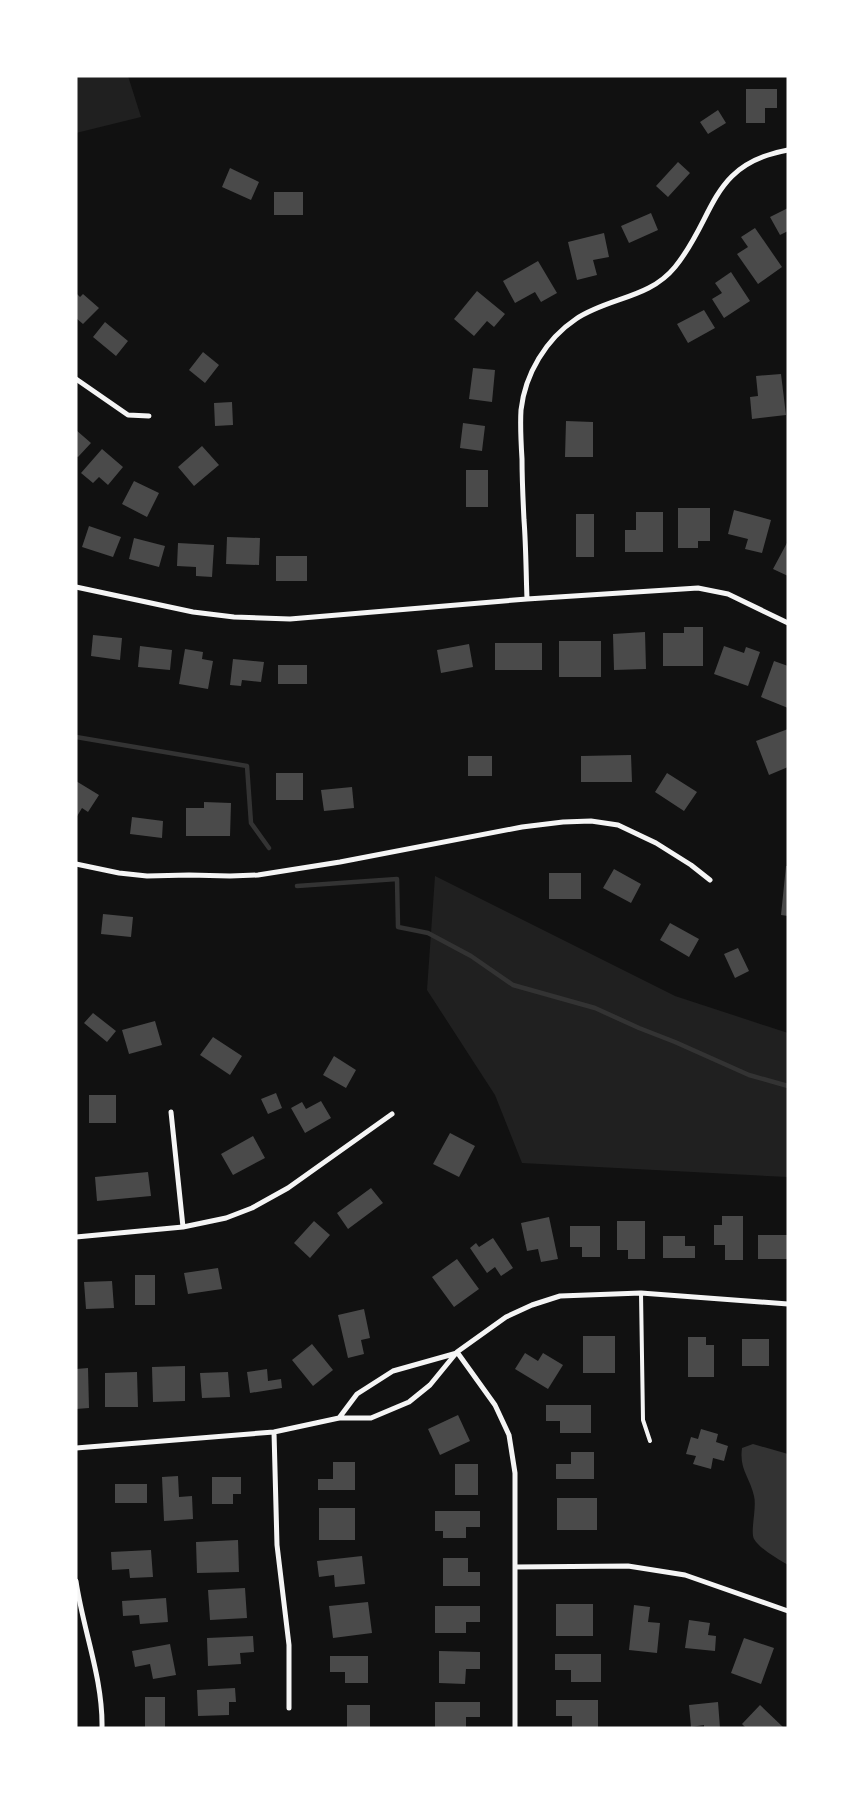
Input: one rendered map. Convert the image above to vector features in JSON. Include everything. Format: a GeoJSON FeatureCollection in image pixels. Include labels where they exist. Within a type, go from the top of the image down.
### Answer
{"type":"FeatureCollection","features":[{"type":"Feature","properties":{"kind":"street"},"geometry":{"type":"LineString","coordinates":[[528,599],[521,417],[524,396],[539,358],[556,336],[577,318],[615,300],[642,292],[665,278],[683,256],[715,195],[723,184],[734,173],[756,159],[788,150]]}},
{"type":"Feature","properties":{"kind":"street"},"geometry":{"type":"LineString","coordinates":[[76,379],[128,415],[149,416]]}},
{"type":"Feature","properties":{"kind":"street"},"geometry":{"type":"LineString","coordinates":[[76,587],[193,612],[234,617],[290,619],[528,599],[698,588],[728,594],[788,623]]}},
{"type":"Feature","properties":{"kind":"street"},"geometry":{"type":"LineString","coordinates":[[76,864],[119,873],[147,876],[258,875],[340,862],[522,827],[591,821],[618,825],[656,843],[691,865],[710,880]]}},
{"type":"Feature","properties":{"kind":"street"},"geometry":{"type":"LineString","coordinates":[[171,1112],[183,1227]]}},
{"type":"Feature","properties":{"kind":"street"},"geometry":{"type":"LineString","coordinates":[[76,1237],[183,1227],[226,1218],[252,1208],[288,1188],[392,1114]]}},
{"type":"Feature","properties":{"kind":"street"},"geometry":{"type":"LineString","coordinates":[[76,1448],[274,1432],[339,1418],[371,1418],[409,1402],[430,1385],[458,1352],[506,1316],[560,1296],[641,1293],[788,1304]]}},
{"type":"Feature","properties":{"kind":"street"},"geometry":{"type":"LineString","coordinates":[[339,1418],[357,1394],[393,1371],[458,1352]]}},
{"type":"Feature","properties":{"kind":"street"},"geometry":{"type":"LineString","coordinates":[[458,1352],[495,1404],[509,1435],[515,1473],[515,1728]]}},
{"type":"Feature","properties":{"kind":"street"},"geometry":{"type":"LineString","coordinates":[[274,1432],[276,1545],[289,1645],[288,1708]]}},
{"type":"Feature","properties":{"kind":"street"},"geometry":{"type":"LineString","coordinates":[[515,1567],[628,1566],[685,1575],[788,1611]]}},
{"type":"Feature","properties":{"kind":"street"},"geometry":{"type":"LineString","coordinates":[[76,1581],[79,1601],[94,1660],[101,1703],[102,1728]]}},
{"type":"Feature","properties":{"kind":"lane"},"geometry":{"type":"LineString","coordinates":[[641,1293],[643,1420],[650,1441]]}},
{"type":"Feature","properties":{"kind":"shaded area"},"geometry":{"type":"Polygon","coordinates":[[[76,76],[128,76],[141,117],[76,133],[76,76]]]}},
{"type":"Feature","properties":{"kind":"shaded area"},"geometry":{"type":"Polygon","coordinates":[[[435,876],[675,996],[788,1033],[788,1177],[522,1163],[495,1095],[427,990],[435,876]]]}},
{"type":"Feature","properties":{"kind":"shaded area"},"geometry":{"type":"Polygon","coordinates":[[[753,1444],[788,1454],[788,1565],[774,1557],[754,1539],[754,1496],[743,1468],[741,1456],[742,1448],[753,1444]]]}},
{"type":"Feature","properties":{"kind":"building"},"geometry":{"type":"Polygon","coordinates":[[[746,89],[777,89],[777,108],[765,108],[765,123],[746,123],[746,89]]]}},
{"type":"Feature","properties":{"kind":"building"},"geometry":{"type":"Polygon","coordinates":[[[718,110],[726,123],[708,134],[700,122],[718,110]]]}},
{"type":"Feature","properties":{"kind":"building"},"geometry":{"type":"Polygon","coordinates":[[[678,162],[690,173],[668,197],[656,186],[678,162]]]}},
{"type":"Feature","properties":{"kind":"building"},"geometry":{"type":"Polygon","coordinates":[[[230,168],[259,182],[251,200],[222,187],[230,168]]]}},
{"type":"Feature","properties":{"kind":"building"},"geometry":{"type":"Polygon","coordinates":[[[274,192],[303,192],[303,215],[274,215],[274,192]]]}},
{"type":"Feature","properties":{"kind":"building"},"geometry":{"type":"Polygon","coordinates":[[[788,208],[788,231],[780,235],[770,217],[788,208]]]}},
{"type":"Feature","properties":{"kind":"building"},"geometry":{"type":"Polygon","coordinates":[[[651,213],[658,230],[629,243],[621,226],[651,213]]]}},
{"type":"Feature","properties":{"kind":"building"},"geometry":{"type":"Polygon","coordinates":[[[755,228],[782,267],[758,284],[737,254],[748,247],[741,237],[755,228]]]}},
{"type":"Feature","properties":{"kind":"building"},"geometry":{"type":"Polygon","coordinates":[[[604,233],[609,257],[593,260],[597,275],[577,280],[568,242],[604,233]]]}},
{"type":"Feature","properties":{"kind":"building"},"geometry":{"type":"Polygon","coordinates":[[[538,261],[557,293],[541,302],[535,292],[515,303],[503,281],[538,261]]]}},
{"type":"Feature","properties":{"kind":"building"},"geometry":{"type":"Polygon","coordinates":[[[731,272],[750,301],[724,318],[712,299],[722,293],[715,283],[731,272]]]}},
{"type":"Feature","properties":{"kind":"building"},"geometry":{"type":"Polygon","coordinates":[[[477,291],[505,314],[494,327],[487,321],[474,336],[454,319],[477,291]]]}},
{"type":"Feature","properties":{"kind":"building"},"geometry":{"type":"Polygon","coordinates":[[[76,293],[80,297],[83,294],[99,308],[83,324],[76,318],[76,293]]]}},
{"type":"Feature","properties":{"kind":"building"},"geometry":{"type":"Polygon","coordinates":[[[704,310],[715,328],[688,343],[677,324],[704,310]]]}},
{"type":"Feature","properties":{"kind":"building"},"geometry":{"type":"Polygon","coordinates":[[[105,322],[128,341],[116,356],[93,337],[105,322]]]}},
{"type":"Feature","properties":{"kind":"building"},"geometry":{"type":"Polygon","coordinates":[[[203,352],[219,365],[205,383],[189,370],[203,352]]]}},
{"type":"Feature","properties":{"kind":"building"},"geometry":{"type":"Polygon","coordinates":[[[473,368],[495,370],[492,402],[469,399],[473,368]]]}},
{"type":"Feature","properties":{"kind":"building"},"geometry":{"type":"Polygon","coordinates":[[[781,374],[786,415],[752,419],[750,397],[758,396],[756,376],[781,374]]]}},
{"type":"Feature","properties":{"kind":"building"},"geometry":{"type":"Polygon","coordinates":[[[232,402],[233,425],[215,426],[214,403],[232,402]]]}},
{"type":"Feature","properties":{"kind":"building"},"geometry":{"type":"Polygon","coordinates":[[[566,421],[593,422],[593,457],[565,457],[566,421]]]}},
{"type":"Feature","properties":{"kind":"building"},"geometry":{"type":"Polygon","coordinates":[[[463,423],[485,426],[482,451],[460,448],[463,423]]]}},
{"type":"Feature","properties":{"kind":"building"},"geometry":{"type":"Polygon","coordinates":[[[76,430],[91,443],[78,457],[76,456],[76,430]]]}},
{"type":"Feature","properties":{"kind":"building"},"geometry":{"type":"Polygon","coordinates":[[[202,446],[219,465],[194,486],[178,467],[202,446]]]}},
{"type":"Feature","properties":{"kind":"building"},"geometry":{"type":"Polygon","coordinates":[[[102,449],[123,467],[108,485],[99,477],[93,483],[81,473],[102,449]]]}},
{"type":"Feature","properties":{"kind":"building"},"geometry":{"type":"Polygon","coordinates":[[[466,470],[488,470],[488,507],[466,507],[466,470]]]}},
{"type":"Feature","properties":{"kind":"building"},"geometry":{"type":"Polygon","coordinates":[[[134,481],[159,493],[147,517],[122,504],[134,481]]]}},
{"type":"Feature","properties":{"kind":"building"},"geometry":{"type":"Polygon","coordinates":[[[678,508],[710,508],[710,541],[698,541],[698,548],[678,548],[678,508]]]}},
{"type":"Feature","properties":{"kind":"building"},"geometry":{"type":"Polygon","coordinates":[[[734,510],[771,520],[762,553],[745,549],[748,539],[728,534],[734,510]]]}},
{"type":"Feature","properties":{"kind":"building"},"geometry":{"type":"Polygon","coordinates":[[[636,512],[663,512],[663,552],[625,552],[625,530],[636,530],[636,512]]]}},
{"type":"Feature","properties":{"kind":"building"},"geometry":{"type":"Polygon","coordinates":[[[576,514],[594,514],[594,557],[576,557],[576,514]]]}},
{"type":"Feature","properties":{"kind":"building"},"geometry":{"type":"Polygon","coordinates":[[[89,526],[121,537],[113,557],[82,547],[89,526]]]}},
{"type":"Feature","properties":{"kind":"building"},"geometry":{"type":"Polygon","coordinates":[[[227,537],[260,538],[259,565],[226,564],[227,537]]]}},
{"type":"Feature","properties":{"kind":"building"},"geometry":{"type":"Polygon","coordinates":[[[134,538],[165,546],[159,567],[129,559],[134,538]]]}},
{"type":"Feature","properties":{"kind":"building"},"geometry":{"type":"Polygon","coordinates":[[[788,541],[788,576],[773,569],[788,541]]]}},
{"type":"Feature","properties":{"kind":"building"},"geometry":{"type":"Polygon","coordinates":[[[178,543],[214,545],[212,577],[196,576],[196,567],[177,566],[178,543]]]}},
{"type":"Feature","properties":{"kind":"building"},"geometry":{"type":"Polygon","coordinates":[[[276,556],[307,556],[307,581],[276,581],[276,556]]]}},
{"type":"Feature","properties":{"kind":"building"},"geometry":{"type":"Polygon","coordinates":[[[684,627],[703,627],[703,666],[663,666],[663,633],[684,633],[684,627]]]}},
{"type":"Feature","properties":{"kind":"building"},"geometry":{"type":"Polygon","coordinates":[[[645,632],[646,669],[614,670],[613,634],[645,632]]]}},
{"type":"Feature","properties":{"kind":"building"},"geometry":{"type":"Polygon","coordinates":[[[93,635],[122,638],[120,660],[91,656],[93,635]]]}},
{"type":"Feature","properties":{"kind":"building"},"geometry":{"type":"Polygon","coordinates":[[[559,641],[601,641],[601,677],[559,677],[559,641]]]}},
{"type":"Feature","properties":{"kind":"building"},"geometry":{"type":"Polygon","coordinates":[[[495,643],[542,643],[542,670],[495,670],[495,643]]]}},
{"type":"Feature","properties":{"kind":"building"},"geometry":{"type":"Polygon","coordinates":[[[469,644],[473,667],[441,673],[437,650],[469,644]]]}},
{"type":"Feature","properties":{"kind":"building"},"geometry":{"type":"Polygon","coordinates":[[[140,646],[172,650],[170,670],[138,667],[140,646]]]}},
{"type":"Feature","properties":{"kind":"building"},"geometry":{"type":"Polygon","coordinates":[[[724,646],[744,653],[746,647],[760,652],[748,686],[714,674],[724,646]]]}},
{"type":"Feature","properties":{"kind":"building"},"geometry":{"type":"Polygon","coordinates":[[[185,649],[203,652],[202,659],[213,661],[208,689],[179,684],[185,649]]]}},
{"type":"Feature","properties":{"kind":"building"},"geometry":{"type":"Polygon","coordinates":[[[233,659],[264,662],[261,682],[242,680],[241,686],[230,685],[233,659]]]}},
{"type":"Feature","properties":{"kind":"building"},"geometry":{"type":"Polygon","coordinates":[[[774,661],[788,666],[788,708],[761,697],[774,661]]]}},
{"type":"Feature","properties":{"kind":"building"},"geometry":{"type":"Polygon","coordinates":[[[278,665],[307,665],[307,684],[278,684],[278,665]]]}},
{"type":"Feature","properties":{"kind":"building"},"geometry":{"type":"Polygon","coordinates":[[[788,729],[788,767],[769,775],[756,741],[788,729]]]}},
{"type":"Feature","properties":{"kind":"building"},"geometry":{"type":"Polygon","coordinates":[[[631,755],[632,782],[581,782],[581,756],[631,755]]]}},
{"type":"Feature","properties":{"kind":"building"},"geometry":{"type":"Polygon","coordinates":[[[468,756],[492,756],[492,776],[468,776],[468,756]]]}},
{"type":"Feature","properties":{"kind":"building"},"geometry":{"type":"Polygon","coordinates":[[[276,773],[303,773],[303,800],[276,800],[276,773]]]}},
{"type":"Feature","properties":{"kind":"building"},"geometry":{"type":"Polygon","coordinates":[[[667,773],[697,792],[684,811],[655,792],[667,773]]]}},
{"type":"Feature","properties":{"kind":"building"},"geometry":{"type":"Polygon","coordinates":[[[76,781],[99,795],[88,812],[82,808],[76,818],[76,781]]]}},
{"type":"Feature","properties":{"kind":"building"},"geometry":{"type":"Polygon","coordinates":[[[352,787],[354,808],[324,811],[321,790],[352,787]]]}},
{"type":"Feature","properties":{"kind":"building"},"geometry":{"type":"Polygon","coordinates":[[[204,802],[231,803],[230,836],[186,836],[186,808],[204,808],[204,802]]]}},
{"type":"Feature","properties":{"kind":"building"},"geometry":{"type":"Polygon","coordinates":[[[132,817],[163,821],[162,838],[130,834],[132,817]]]}},
{"type":"Feature","properties":{"kind":"building"},"geometry":{"type":"Polygon","coordinates":[[[786,866],[788,866],[788,916],[781,915],[786,866]]]}},
{"type":"Feature","properties":{"kind":"building"},"geometry":{"type":"Polygon","coordinates":[[[614,869],[641,884],[631,903],[603,888],[614,869]]]}},
{"type":"Feature","properties":{"kind":"building"},"geometry":{"type":"Polygon","coordinates":[[[549,873],[581,873],[581,899],[549,899],[549,873]]]}},
{"type":"Feature","properties":{"kind":"building"},"geometry":{"type":"Polygon","coordinates":[[[103,914],[133,917],[131,937],[101,934],[103,914]]]}},
{"type":"Feature","properties":{"kind":"building"},"geometry":{"type":"Polygon","coordinates":[[[670,923],[699,939],[689,957],[660,940],[670,923]]]}},
{"type":"Feature","properties":{"kind":"building"},"geometry":{"type":"Polygon","coordinates":[[[738,948],[749,971],[735,978],[724,954],[738,948]]]}},
{"type":"Feature","properties":{"kind":"building"},"geometry":{"type":"Polygon","coordinates":[[[93,1013],[116,1031],[107,1042],[84,1023],[93,1013]]]}},
{"type":"Feature","properties":{"kind":"building"},"geometry":{"type":"Polygon","coordinates":[[[155,1021],[162,1045],[129,1054],[122,1030],[155,1021]]]}},
{"type":"Feature","properties":{"kind":"building"},"geometry":{"type":"Polygon","coordinates":[[[213,1037],[242,1056],[230,1075],[200,1055],[213,1037]]]}},
{"type":"Feature","properties":{"kind":"building"},"geometry":{"type":"Polygon","coordinates":[[[334,1056],[356,1070],[346,1088],[323,1075],[334,1056]]]}},
{"type":"Feature","properties":{"kind":"building"},"geometry":{"type":"Polygon","coordinates":[[[276,1093],[282,1108],[268,1114],[261,1099],[276,1093]]]}},
{"type":"Feature","properties":{"kind":"building"},"geometry":{"type":"Polygon","coordinates":[[[89,1095],[116,1095],[116,1123],[89,1123],[89,1095]]]}},
{"type":"Feature","properties":{"kind":"building"},"geometry":{"type":"Polygon","coordinates":[[[321,1101],[331,1118],[305,1133],[291,1108],[302,1102],[306,1109],[321,1101]]]}},
{"type":"Feature","properties":{"kind":"building"},"geometry":{"type":"Polygon","coordinates":[[[450,1133],[475,1146],[459,1177],[433,1164],[450,1133]]]}},
{"type":"Feature","properties":{"kind":"building"},"geometry":{"type":"Polygon","coordinates":[[[253,1136],[265,1158],[233,1175],[221,1154],[253,1136]]]}},
{"type":"Feature","properties":{"kind":"building"},"geometry":{"type":"Polygon","coordinates":[[[148,1172],[151,1196],[97,1201],[95,1177],[148,1172]]]}},
{"type":"Feature","properties":{"kind":"building"},"geometry":{"type":"Polygon","coordinates":[[[371,1188],[383,1203],[348,1229],[337,1213],[371,1188]]]}},
{"type":"Feature","properties":{"kind":"building"},"geometry":{"type":"Polygon","coordinates":[[[722,1216],[743,1216],[743,1260],[725,1260],[725,1245],[714,1245],[714,1225],[722,1225],[722,1216]]]}},
{"type":"Feature","properties":{"kind":"building"},"geometry":{"type":"Polygon","coordinates":[[[549,1217],[558,1259],[541,1262],[538,1249],[527,1251],[521,1223],[549,1217]]]}},
{"type":"Feature","properties":{"kind":"building"},"geometry":{"type":"Polygon","coordinates":[[[314,1221],[330,1235],[310,1258],[294,1243],[314,1221]]]}},
{"type":"Feature","properties":{"kind":"building"},"geometry":{"type":"Polygon","coordinates":[[[617,1221],[645,1221],[645,1259],[628,1259],[628,1250],[617,1250],[617,1221]]]}},
{"type":"Feature","properties":{"kind":"building"},"geometry":{"type":"Polygon","coordinates":[[[570,1226],[600,1226],[600,1257],[582,1257],[582,1247],[570,1247],[570,1226]]]}},
{"type":"Feature","properties":{"kind":"building"},"geometry":{"type":"Polygon","coordinates":[[[758,1235],[787,1235],[787,1259],[758,1259],[758,1235]]]}},
{"type":"Feature","properties":{"kind":"building"},"geometry":{"type":"Polygon","coordinates":[[[663,1236],[685,1236],[685,1246],[695,1246],[695,1258],[663,1258],[663,1236]]]}},
{"type":"Feature","properties":{"kind":"building"},"geometry":{"type":"Polygon","coordinates":[[[493,1238],[513,1268],[501,1276],[495,1267],[487,1273],[470,1248],[476,1243],[479,1247],[493,1238]]]}},
{"type":"Feature","properties":{"kind":"building"},"geometry":{"type":"Polygon","coordinates":[[[457,1259],[479,1289],[454,1307],[432,1277],[457,1259]]]}},
{"type":"Feature","properties":{"kind":"building"},"geometry":{"type":"Polygon","coordinates":[[[218,1268],[222,1289],[188,1294],[184,1273],[218,1268]]]}},
{"type":"Feature","properties":{"kind":"building"},"geometry":{"type":"Polygon","coordinates":[[[135,1275],[155,1275],[155,1305],[135,1305],[135,1275]]]}},
{"type":"Feature","properties":{"kind":"building"},"geometry":{"type":"Polygon","coordinates":[[[112,1281],[114,1308],[86,1309],[84,1282],[112,1281]]]}},
{"type":"Feature","properties":{"kind":"building"},"geometry":{"type":"Polygon","coordinates":[[[364,1309],[370,1338],[361,1340],[364,1354],[348,1358],[338,1315],[364,1309]]]}},
{"type":"Feature","properties":{"kind":"building"},"geometry":{"type":"Polygon","coordinates":[[[583,1336],[615,1336],[615,1373],[583,1373],[583,1336]]]}},
{"type":"Feature","properties":{"kind":"building"},"geometry":{"type":"Polygon","coordinates":[[[688,1337],[706,1337],[706,1345],[714,1345],[714,1377],[688,1377],[688,1337]]]}},
{"type":"Feature","properties":{"kind":"building"},"geometry":{"type":"Polygon","coordinates":[[[742,1339],[769,1339],[769,1366],[742,1366],[742,1339]]]}},
{"type":"Feature","properties":{"kind":"building"},"geometry":{"type":"Polygon","coordinates":[[[312,1344],[333,1370],[313,1386],[292,1360],[312,1344]]]}},
{"type":"Feature","properties":{"kind":"building"},"geometry":{"type":"Polygon","coordinates":[[[525,1353],[538,1361],[543,1353],[563,1365],[548,1389],[515,1369],[525,1353]]]}},
{"type":"Feature","properties":{"kind":"building"},"geometry":{"type":"Polygon","coordinates":[[[185,1366],[185,1401],[153,1402],[152,1367],[185,1366]]]}},
{"type":"Feature","properties":{"kind":"building"},"geometry":{"type":"Polygon","coordinates":[[[88,1368],[89,1408],[76,1409],[76,1369],[88,1368]]]}},
{"type":"Feature","properties":{"kind":"building"},"geometry":{"type":"Polygon","coordinates":[[[267,1369],[268,1381],[281,1379],[282,1388],[250,1393],[247,1372],[267,1369]]]}},
{"type":"Feature","properties":{"kind":"building"},"geometry":{"type":"Polygon","coordinates":[[[137,1372],[138,1407],[105,1407],[105,1373],[137,1372]]]}},
{"type":"Feature","properties":{"kind":"building"},"geometry":{"type":"Polygon","coordinates":[[[228,1372],[230,1397],[202,1398],[200,1373],[228,1372]]]}},
{"type":"Feature","properties":{"kind":"building"},"geometry":{"type":"Polygon","coordinates":[[[546,1405],[591,1405],[591,1433],[560,1433],[560,1421],[546,1421],[546,1405]]]}},
{"type":"Feature","properties":{"kind":"building"},"geometry":{"type":"Polygon","coordinates":[[[458,1415],[470,1441],[440,1455],[428,1429],[458,1415]]]}},
{"type":"Feature","properties":{"kind":"building"},"geometry":{"type":"Polygon","coordinates":[[[701,1429],[718,1434],[716,1442],[728,1446],[724,1461],[713,1458],[711,1469],[693,1464],[696,1456],[686,1454],[691,1437],[698,1439],[701,1429]]]}},
{"type":"Feature","properties":{"kind":"building"},"geometry":{"type":"Polygon","coordinates":[[[571,1452],[594,1452],[594,1479],[556,1479],[556,1464],[571,1464],[571,1452]]]}},
{"type":"Feature","properties":{"kind":"building"},"geometry":{"type":"Polygon","coordinates":[[[333,1462],[355,1462],[355,1490],[318,1490],[318,1479],[333,1479],[333,1462]]]}},
{"type":"Feature","properties":{"kind":"building"},"geometry":{"type":"Polygon","coordinates":[[[455,1464],[478,1464],[478,1495],[455,1495],[455,1464]]]}},
{"type":"Feature","properties":{"kind":"building"},"geometry":{"type":"Polygon","coordinates":[[[178,1476],[179,1497],[192,1496],[193,1519],[164,1521],[162,1477],[178,1476]]]}},
{"type":"Feature","properties":{"kind":"building"},"geometry":{"type":"Polygon","coordinates":[[[212,1477],[241,1477],[241,1494],[233,1494],[233,1504],[212,1504],[212,1477]]]}},
{"type":"Feature","properties":{"kind":"building"},"geometry":{"type":"Polygon","coordinates":[[[115,1484],[147,1484],[147,1503],[115,1503],[115,1484]]]}},
{"type":"Feature","properties":{"kind":"building"},"geometry":{"type":"Polygon","coordinates":[[[557,1498],[597,1498],[597,1530],[557,1530],[557,1498]]]}},
{"type":"Feature","properties":{"kind":"building"},"geometry":{"type":"Polygon","coordinates":[[[319,1508],[355,1508],[355,1540],[319,1540],[319,1508]]]}},
{"type":"Feature","properties":{"kind":"building"},"geometry":{"type":"Polygon","coordinates":[[[435,1511],[480,1511],[480,1527],[466,1527],[466,1538],[443,1538],[443,1531],[435,1531],[435,1511]]]}},
{"type":"Feature","properties":{"kind":"building"},"geometry":{"type":"Polygon","coordinates":[[[238,1540],[239,1572],[197,1573],[196,1542],[238,1540]]]}},
{"type":"Feature","properties":{"kind":"building"},"geometry":{"type":"Polygon","coordinates":[[[151,1550],[153,1577],[130,1578],[129,1569],[112,1570],[111,1552],[151,1550]]]}},
{"type":"Feature","properties":{"kind":"building"},"geometry":{"type":"Polygon","coordinates":[[[362,1556],[365,1584],[335,1587],[334,1575],[319,1577],[317,1561],[362,1556]]]}},
{"type":"Feature","properties":{"kind":"building"},"geometry":{"type":"Polygon","coordinates":[[[443,1558],[468,1558],[468,1572],[480,1572],[480,1586],[443,1586],[443,1558]]]}},
{"type":"Feature","properties":{"kind":"building"},"geometry":{"type":"Polygon","coordinates":[[[245,1588],[247,1618],[210,1620],[208,1590],[245,1588]]]}},
{"type":"Feature","properties":{"kind":"building"},"geometry":{"type":"Polygon","coordinates":[[[166,1598],[168,1622],[140,1624],[139,1615],[123,1616],[122,1601],[166,1598]]]}},
{"type":"Feature","properties":{"kind":"building"},"geometry":{"type":"Polygon","coordinates":[[[368,1602],[372,1633],[333,1638],[329,1606],[368,1602]]]}},
{"type":"Feature","properties":{"kind":"building"},"geometry":{"type":"Polygon","coordinates":[[[556,1604],[593,1604],[593,1636],[556,1636],[556,1604]]]}},
{"type":"Feature","properties":{"kind":"building"},"geometry":{"type":"Polygon","coordinates":[[[634,1605],[650,1607],[648,1622],[660,1623],[657,1653],[629,1650],[634,1605]]]}},
{"type":"Feature","properties":{"kind":"building"},"geometry":{"type":"Polygon","coordinates":[[[435,1606],[480,1606],[480,1622],[466,1622],[466,1633],[435,1633],[435,1606]]]}},
{"type":"Feature","properties":{"kind":"building"},"geometry":{"type":"Polygon","coordinates":[[[689,1620],[710,1623],[708,1635],[716,1636],[715,1651],[685,1648],[689,1620]]]}},
{"type":"Feature","properties":{"kind":"building"},"geometry":{"type":"Polygon","coordinates":[[[253,1636],[254,1652],[240,1653],[241,1664],[208,1666],[207,1638],[253,1636]]]}},
{"type":"Feature","properties":{"kind":"building"},"geometry":{"type":"Polygon","coordinates":[[[744,1638],[774,1648],[761,1684],[731,1673],[744,1638]]]}},
{"type":"Feature","properties":{"kind":"building"},"geometry":{"type":"Polygon","coordinates":[[[170,1644],[176,1675],[153,1679],[150,1664],[135,1667],[132,1651],[170,1644]]]}},
{"type":"Feature","properties":{"kind":"building"},"geometry":{"type":"Polygon","coordinates":[[[439,1651],[480,1652],[480,1669],[466,1669],[465,1684],[439,1683],[439,1651]]]}},
{"type":"Feature","properties":{"kind":"building"},"geometry":{"type":"Polygon","coordinates":[[[555,1654],[601,1654],[601,1682],[571,1682],[571,1670],[555,1670],[555,1654]]]}},
{"type":"Feature","properties":{"kind":"building"},"geometry":{"type":"Polygon","coordinates":[[[330,1656],[368,1656],[368,1683],[345,1683],[345,1672],[330,1672],[330,1656]]]}},
{"type":"Feature","properties":{"kind":"building"},"geometry":{"type":"Polygon","coordinates":[[[235,1688],[236,1702],[229,1702],[229,1715],[198,1716],[197,1690],[235,1688]]]}},
{"type":"Feature","properties":{"kind":"building"},"geometry":{"type":"Polygon","coordinates":[[[145,1697],[165,1697],[165,1727],[145,1727],[145,1697]]]}},
{"type":"Feature","properties":{"kind":"building"},"geometry":{"type":"Polygon","coordinates":[[[556,1700],[598,1700],[598,1728],[572,1728],[572,1716],[556,1716],[556,1700]]]}},
{"type":"Feature","properties":{"kind":"building"},"geometry":{"type":"Polygon","coordinates":[[[435,1702],[480,1702],[480,1717],[466,1717],[466,1728],[435,1728],[435,1702]]]}},
{"type":"Feature","properties":{"kind":"building"},"geometry":{"type":"Polygon","coordinates":[[[718,1702],[720,1728],[704,1728],[704,1725],[691,1727],[689,1705],[718,1702]]]}},
{"type":"Feature","properties":{"kind":"building"},"geometry":{"type":"Polygon","coordinates":[[[347,1705],[370,1705],[370,1728],[347,1728],[347,1705]]]}},
{"type":"Feature","properties":{"kind":"building"},"geometry":{"type":"Polygon","coordinates":[[[760,1705],[782,1728],[746,1728],[742,1724],[760,1705]]]}},
{"type":"Feature","properties":{"kind":"waterway"},"geometry":{"type":"LineString","coordinates":[[76,737],[247,766],[251,823],[269,848]]}},
{"type":"Feature","properties":{"kind":"waterway"},"geometry":{"type":"LineString","coordinates":[[297,886],[397,879],[398,927],[428,933],[471,956],[513,985],[595,1008],[749,1075],[788,1086]]}}]}
